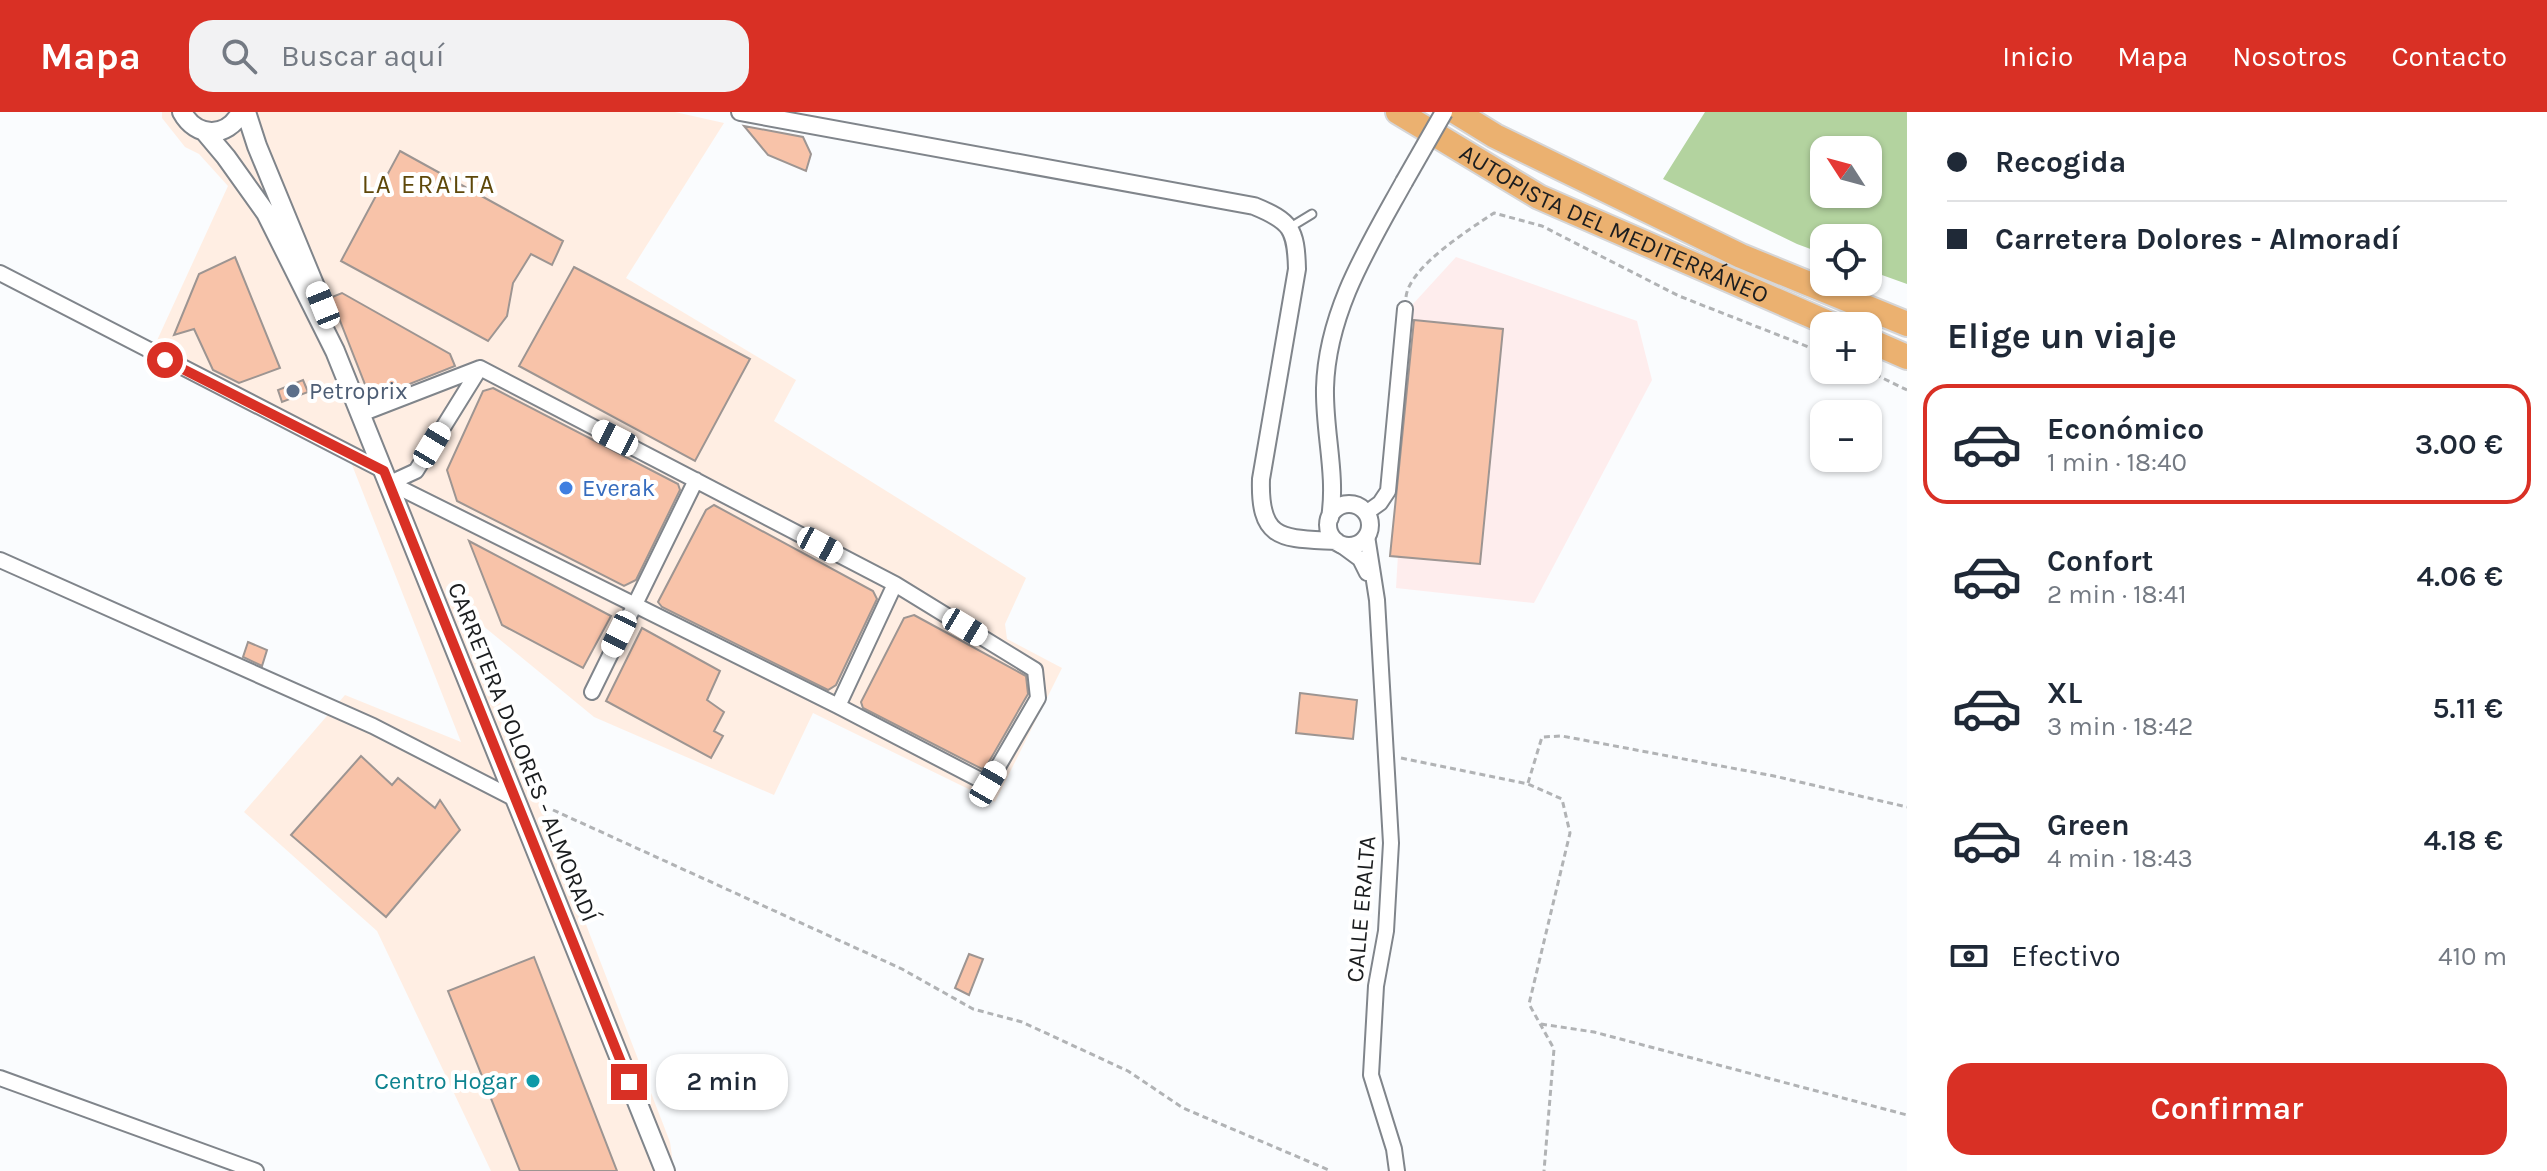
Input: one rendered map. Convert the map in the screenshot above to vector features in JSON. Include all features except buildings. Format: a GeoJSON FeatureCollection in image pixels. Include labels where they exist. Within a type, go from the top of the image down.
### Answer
{"type":"FeatureCollection","features":[{"type":"Feature","properties":{"kind":"highway","name":"AUTOPISTA DEL MEDITERRÁNEO"},"geometry":{"type":"LineString","coordinates":[[1398,112],[1539,197],[1810,315]]}},
{"type":"Feature","properties":{"kind":"highway","name":"AUTOPISTA DEL MEDITERRÁNEO"},"geometry":{"type":"LineString","coordinates":[[1456,112],[1495,136],[1741,256],[1907,324]]}},
{"type":"Feature","properties":{"kind":"highway"},"geometry":{"type":"LineString","coordinates":[[1882,346],[1907,357]]}},
{"type":"Feature","properties":{"kind":"main road","name":"CARRETERA DOLORES - ALMORADÍ"},"geometry":{"type":"LineString","coordinates":[[182,112],[187,122],[205,132],[266,213],[335,351],[665,1171]]}},
{"type":"Feature","properties":{"kind":"main road","name":"CARRETERA DOLORES - ALMORADÍ"},"geometry":{"type":"LineString","coordinates":[[243,112],[323,305],[335,351]]}},
{"type":"Feature","properties":{"kind":"main road"},"geometry":{"type":"LineString","coordinates":[[205,132],[226,130],[243,112]]}},
{"type":"Feature","properties":{"kind":"street"},"geometry":{"type":"LineString","coordinates":[[740,112],[1254,206],[1274,214],[1289,228],[1296,242],[1297,269],[1261,479],[1262,513],[1276,532],[1296,539],[1353,546],[1367,536]]}},
{"type":"Feature","properties":{"kind":"street"},"geometry":{"type":"LineString","coordinates":[[1377,600],[1360,559],[1329,533],[1333,496],[1325,386],[1334,327],[1360,263],[1444,112]]}},
{"type":"Feature","properties":{"kind":"street"},"geometry":{"type":"LineString","coordinates":[[0,273],[633,606],[838,706],[988,784],[1038,698],[1035,670],[895,584],[480,368],[361,414]]}},
{"type":"Feature","properties":{"kind":"street"},"geometry":{"type":"LineString","coordinates":[[1296,539],[1317,530],[1337,508],[1361,509],[1380,503],[1388,491],[1405,309]]}},
{"type":"Feature","properties":{"kind":"street"},"geometry":{"type":"LineString","coordinates":[[387,477],[416,471],[480,368]]}},
{"type":"Feature","properties":{"kind":"street"},"geometry":{"type":"LineString","coordinates":[[1329,457],[1346,494],[1371,524],[1367,536],[1377,600]]}},
{"type":"Feature","properties":{"kind":"street"},"geometry":{"type":"LineString","coordinates":[[592,692],[696,480]]}},
{"type":"Feature","properties":{"kind":"street"},"geometry":{"type":"LineString","coordinates":[[0,560],[373,726],[517,800]]}},
{"type":"Feature","properties":{"kind":"street"},"geometry":{"type":"LineString","coordinates":[[838,706],[895,584]]}},
{"type":"Feature","properties":{"kind":"street","name":"CALLE ERALTA"},"geometry":{"type":"LineString","coordinates":[[1377,600],[1391,843],[1390,886],[1376,986],[1371,1075],[1394,1149],[1397,1171]]}},
{"type":"Feature","properties":{"kind":"street"},"geometry":{"type":"LineString","coordinates":[[0,1078],[256,1171]]}},
{"type":"Feature","properties":{"kind":"lane"},"geometry":{"type":"LineString","coordinates":[[1289,228],[1312,214]]}},
{"type":"Feature","properties":{"kind":"path"},"geometry":{"type":"LineString","coordinates":[[1405,309],[1407,286],[1456,239],[1494,213],[1542,226],[1679,296],[1810,347]]}},
{"type":"Feature","properties":{"kind":"path"},"geometry":{"type":"LineString","coordinates":[[1882,378],[1907,390]]}},
{"type":"Feature","properties":{"kind":"path"},"geometry":{"type":"LineString","coordinates":[[1528,784],[1542,737],[1562,736],[1774,776],[1907,807]]}},
{"type":"Feature","properties":{"kind":"path"},"geometry":{"type":"LineString","coordinates":[[1385,755],[1528,784],[1562,799],[1570,833],[1529,1004],[1554,1049],[1544,1171]]}},
{"type":"Feature","properties":{"kind":"path"},"geometry":{"type":"LineString","coordinates":[[553,810],[902,969],[973,1009],[1022,1022],[1128,1071],[1183,1108],[1331,1171]]}},
{"type":"Feature","properties":{"kind":"path"},"geometry":{"type":"LineString","coordinates":[[1541,1024],[1594,1032],[1907,1115]]}},
{"type":"Feature","properties":{"kind":"shaded area"},"geometry":{"type":"Polygon","coordinates":[[[162,112],[675,112],[724,123],[626,278],[796,380],[774,421],[1026,578],[1005,624],[1007,639],[1062,668],[995,802],[813,713],[774,795],[594,717],[465,611],[670,1142],[674,1171],[491,1171],[377,931],[244,812],[345,695],[461,742],[343,442],[154,347],[228,186],[199,154],[185,147],[162,118],[162,112]]]}},
{"type":"Feature","properties":{"kind":"shaded area"},"geometry":{"type":"Polygon","coordinates":[[[1456,257],[1637,321],[1652,380],[1534,603],[1396,588],[1413,304],[1456,257]]]}},
{"type":"Feature","properties":{"kind":"green space"},"geometry":{"type":"Polygon","coordinates":[[[1705,112],[1907,112],[1907,284],[1882,275],[1882,224],[1810,224],[1810,249],[1663,179],[1705,112]]]}},
{"type":"Feature","properties":{"kind":"place","name":"Petroprix"},"geometry":{"type":"Point","coordinates":[293,391]}},
{"type":"Feature","properties":{"kind":"place","name":"Everak"},"geometry":{"type":"Point","coordinates":[566,488]}},
{"type":"Feature","properties":{"kind":"place","name":"Centro Hogar"},"geometry":{"type":"Point","coordinates":[533,1081]}},
{"type":"Feature","properties":{"kind":"district","name":"LA ERALTA"},"geometry":{"type":"Point","coordinates":[429,184]}},
{"type":"Feature","properties":{"kind":"route"},"geometry":{"type":"LineString","coordinates":[[165,360],[384,471],[629,1082]]}}]}
